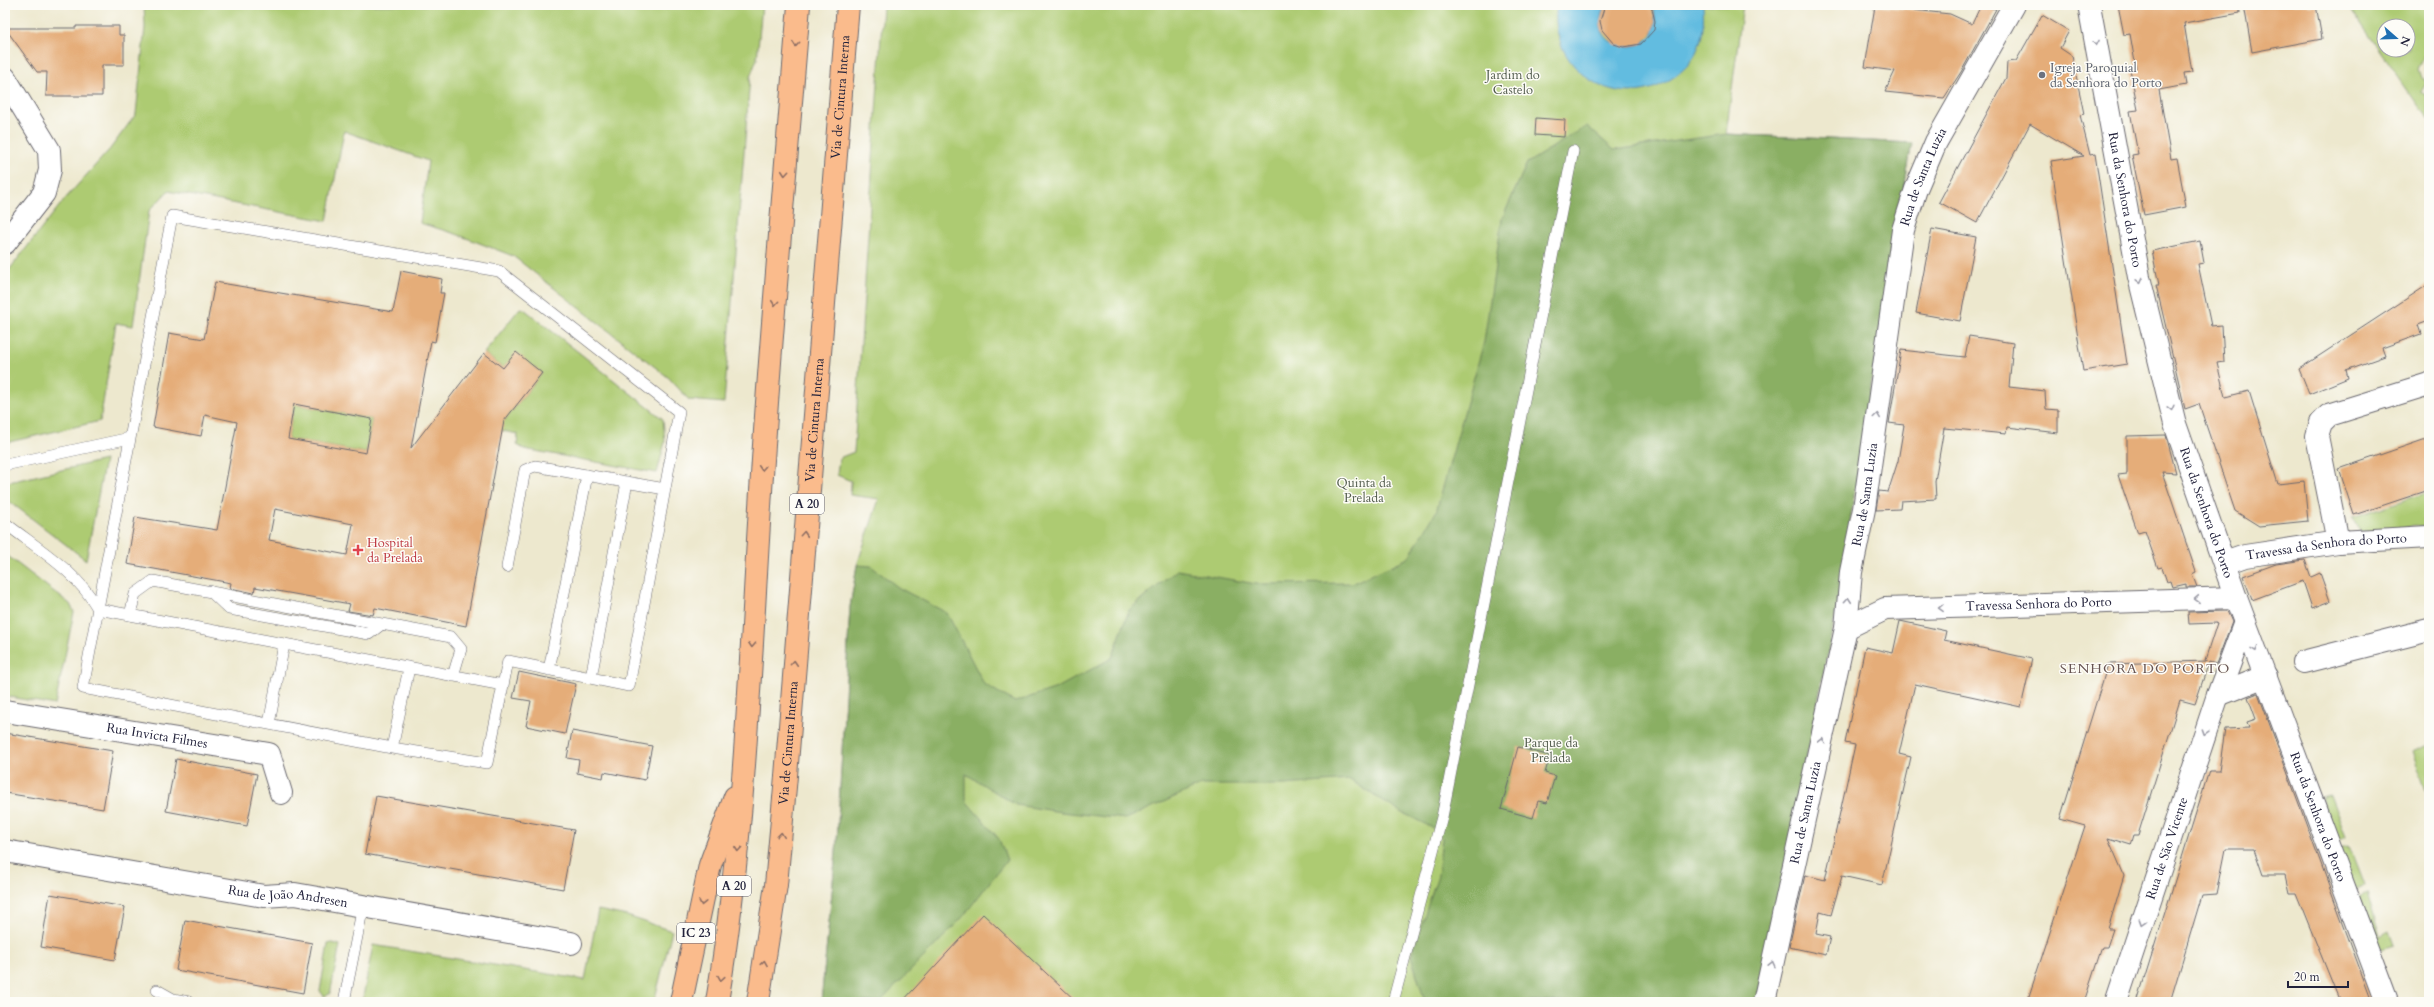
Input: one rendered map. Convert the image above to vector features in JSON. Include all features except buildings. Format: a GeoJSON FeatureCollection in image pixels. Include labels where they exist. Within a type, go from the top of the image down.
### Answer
{"type":"FeatureCollection","features":[{"type":"Feature","properties":{"kind":"highway","name":"A 20"},"geometry":{"type":"LineString","coordinates":[[717,1002],[736,877],[745,768],[765,429],[799,5]]}},
{"type":"Feature","properties":{"kind":"highway","name":"Via de Cintura Interna"},"geometry":{"type":"LineString","coordinates":[[758,1002],[776,885],[786,784],[848,5]]}},
{"type":"Feature","properties":{"kind":"highway","name":"IC 23"},"geometry":{"type":"LineString","coordinates":[[681,1002],[710,865],[745,768]]}},
{"type":"Feature","properties":{"kind":"street","name":"Rua de Santa Luzia"},"geometry":{"type":"LineString","coordinates":[[1764,1002],[1846,628],[1851,572],[1864,509],[1903,230],[1916,189],[1936,142],[2014,5]]}},
{"type":"Feature","properties":{"kind":"street","name":"Rua da Senhora do Porto"},"geometry":{"type":"LineString","coordinates":[[2089,5],[2140,277],[2171,408],[2236,598],[2387,1002]]}},
{"type":"Feature","properties":{"kind":"street"},"geometry":{"type":"LineString","coordinates":[[5,78],[49,150],[50,170],[44,193],[5,243]]}},
{"type":"Feature","properties":{"kind":"street"},"geometry":{"type":"LineString","coordinates":[[2338,542],[2317,436],[2321,423],[2329,415],[2429,384]]}},
{"type":"Feature","properties":{"kind":"street","name":"Travessa da Senhora do Porto"},"geometry":{"type":"LineString","coordinates":[[2225,563],[2245,556],[2338,542],[2429,537]]}},
{"type":"Feature","properties":{"kind":"street","name":"Travessa Senhora do Porto"},"geometry":{"type":"LineString","coordinates":[[1846,628],[1885,609],[2236,598]]}},
{"type":"Feature","properties":{"kind":"street","name":"Rua de São Vicente"},"geometry":{"type":"LineString","coordinates":[[2116,1002],[2218,695],[2245,622]]}},
{"type":"Feature","properties":{"kind":"street"},"geometry":{"type":"LineString","coordinates":[[2302,662],[2429,630]]}},
{"type":"Feature","properties":{"kind":"street"},"geometry":{"type":"LineString","coordinates":[[2218,695],[2266,676]]}},
{"type":"Feature","properties":{"kind":"street","name":"Rua Invicta Filmes"},"geometry":{"type":"LineString","coordinates":[[5,711],[269,754],[281,793]]}},
{"type":"Feature","properties":{"kind":"street","name":"Rua de João Andresen"},"geometry":{"type":"LineString","coordinates":[[5,851],[264,896],[295,894],[571,943]]}},
{"type":"Feature","properties":{"kind":"lane"},"geometry":{"type":"LineString","coordinates":[[1393,1002],[1442,817],[1573,151]]}},
{"type":"Feature","properties":{"kind":"lane"},"geometry":{"type":"LineString","coordinates":[[172,216],[499,271],[679,412],[665,489],[629,686],[508,661],[487,763],[392,748],[83,688],[172,216]]}},
{"type":"Feature","properties":{"kind":"lane"},"geometry":{"type":"LineString","coordinates":[[5,465],[130,438]]}},
{"type":"Feature","properties":{"kind":"lane"},"geometry":{"type":"LineString","coordinates":[[507,567],[526,470],[535,466],[665,489]]}},
{"type":"Feature","properties":{"kind":"lane"},"geometry":{"type":"LineString","coordinates":[[549,670],[587,475]]}},
{"type":"Feature","properties":{"kind":"lane"},"geometry":{"type":"LineString","coordinates":[[591,678],[627,482]]}},
{"type":"Feature","properties":{"kind":"lane"},"geometry":{"type":"LineString","coordinates":[[5,523],[78,580],[89,592],[98,609]]}},
{"type":"Feature","properties":{"kind":"lane"},"geometry":{"type":"LineString","coordinates":[[130,615],[135,594],[153,581],[210,591],[451,637],[461,649],[453,676]]}},
{"type":"Feature","properties":{"kind":"lane"},"geometry":{"type":"LineString","coordinates":[[98,609],[503,685]]}},
{"type":"Feature","properties":{"kind":"lane"},"geometry":{"type":"LineString","coordinates":[[269,724],[284,644]]}},
{"type":"Feature","properties":{"kind":"lane"},"geometry":{"type":"LineString","coordinates":[[392,748],[409,668]]}},
{"type":"Feature","properties":{"kind":"lane"},"geometry":{"type":"LineString","coordinates":[[344,1002],[363,906]]}},
{"type":"Feature","properties":{"kind":"lane"},"geometry":{"type":"LineString","coordinates":[[157,990],[173,999],[190,1002]]}},
{"type":"Feature","properties":{"kind":"green space"},"geometry":{"type":"Polygon","coordinates":[[[144,5],[762,5],[757,59],[750,77],[724,403],[689,400],[669,378],[513,256],[456,234],[420,223],[428,161],[344,131],[327,221],[168,191],[149,211],[133,326],[116,323],[100,421],[5,443],[5,275],[64,200],[110,149],[136,114],[145,27],[144,5]]]}},
{"type":"Feature","properties":{"kind":"green space","name":"Quinta da Prelada"},"geometry":{"type":"Polygon","coordinates":[[[883,5],[1743,5],[1726,134],[1912,143],[1878,340],[1837,607],[1757,1002],[821,1002],[837,842],[850,607],[857,565],[879,499],[850,495],[851,481],[837,475],[839,458],[854,452],[883,5]]]}},
{"type":"Feature","properties":{"kind":"green space"},"geometry":{"type":"Polygon","coordinates":[[[2348,5],[2429,6],[2429,45],[2418,69],[2421,78],[2427,82],[2421,92],[2429,96],[2429,121],[2385,58],[2416,58],[2416,18],[2376,18],[2376,45],[2348,5]]]}},
{"type":"Feature","properties":{"kind":"green space","name":"Parque da Prelada"},"geometry":{"type":"Polygon","coordinates":[[[1587,126],[1614,150],[1726,134],[1912,143],[1878,340],[1837,607],[1757,1002],[1425,1002],[1411,956],[1438,875],[1442,838],[1435,829],[1397,810],[1350,780],[1284,785],[1201,785],[1126,819],[1061,812],[1016,805],[966,774],[966,801],[999,839],[1007,860],[961,919],[880,1002],[821,1002],[837,842],[850,607],[857,565],[871,566],[899,588],[947,613],[984,684],[1015,702],[1057,688],[1112,658],[1129,610],[1177,570],[1256,584],[1353,583],[1408,558],[1436,512],[1484,342],[1502,219],[1527,163],[1587,126]]]}},
{"type":"Feature","properties":{"kind":"green space"},"geometry":{"type":"Polygon","coordinates":[[[520,308],[524,309],[663,419],[665,442],[657,473],[524,449],[517,445],[518,434],[497,430],[542,373],[516,353],[503,368],[484,353],[520,308]]]}},
{"type":"Feature","properties":{"kind":"green space"},"geometry":{"type":"Polygon","coordinates":[[[294,404],[372,419],[366,453],[288,439],[294,404]]]}},
{"type":"Feature","properties":{"kind":"green space"},"geometry":{"type":"Polygon","coordinates":[[[105,460],[86,560],[5,498],[5,483],[105,460]]]}},
{"type":"Feature","properties":{"kind":"green space"},"geometry":{"type":"Polygon","coordinates":[[[2429,492],[2429,525],[2359,532],[2353,517],[2429,492]]]}},
{"type":"Feature","properties":{"kind":"green space"},"geometry":{"type":"Polygon","coordinates":[[[5,554],[70,604],[74,612],[55,705],[5,696],[5,554]]]}},
{"type":"Feature","properties":{"kind":"green space"},"geometry":{"type":"Polygon","coordinates":[[[2429,744],[2429,799],[2412,751],[2429,744]]]}},
{"type":"Feature","properties":{"kind":"green space"},"geometry":{"type":"Polygon","coordinates":[[[2330,795],[2346,837],[2336,841],[2321,797],[2330,795]]]}},
{"type":"Feature","properties":{"kind":"green space"},"geometry":{"type":"Polygon","coordinates":[[[2349,846],[2364,885],[2354,890],[2340,848],[2349,846]]]}},
{"type":"Feature","properties":{"kind":"green space"},"geometry":{"type":"Polygon","coordinates":[[[2367,893],[2380,936],[2389,931],[2394,945],[2377,950],[2357,897],[2367,893]]]}},
{"type":"Feature","properties":{"kind":"green space"},"geometry":{"type":"Polygon","coordinates":[[[598,910],[627,916],[672,931],[654,1002],[362,1002],[373,945],[585,980],[598,910]]]}},
{"type":"Feature","properties":{"kind":"green space"},"geometry":{"type":"Polygon","coordinates":[[[332,943],[340,945],[330,994],[324,996],[320,991],[328,944],[332,943]]]}},
{"type":"Feature","properties":{"kind":"water"},"geometry":{"type":"Polygon","coordinates":[[[1557,5],[1605,5],[1601,23],[1605,36],[1615,44],[1628,46],[1641,43],[1651,36],[1655,23],[1651,5],[1703,5],[1702,33],[1693,59],[1683,70],[1671,79],[1656,87],[1641,91],[1625,92],[1610,89],[1596,83],[1583,75],[1572,63],[1563,49],[1559,38],[1556,22],[1557,5]]]}},
{"type":"Feature","properties":{"kind":"place","name":"Igreja Paroquial da Senhora do Porto"},"geometry":{"type":"Point","coordinates":[2042,75]}},
{"type":"Feature","properties":{"kind":"place","name":"Hospital da Prelada"},"geometry":{"type":"Point","coordinates":[358,550]}},
{"type":"Feature","properties":{"kind":"district","name":"SENHORA DO PORTO"},"geometry":{"type":"Point","coordinates":[2145,668]}},
{"type":"Feature","properties":{"kind":"park label","name":"Jardim do Castelo"},"geometry":{"type":"Point","coordinates":[1513,82]}}]}
